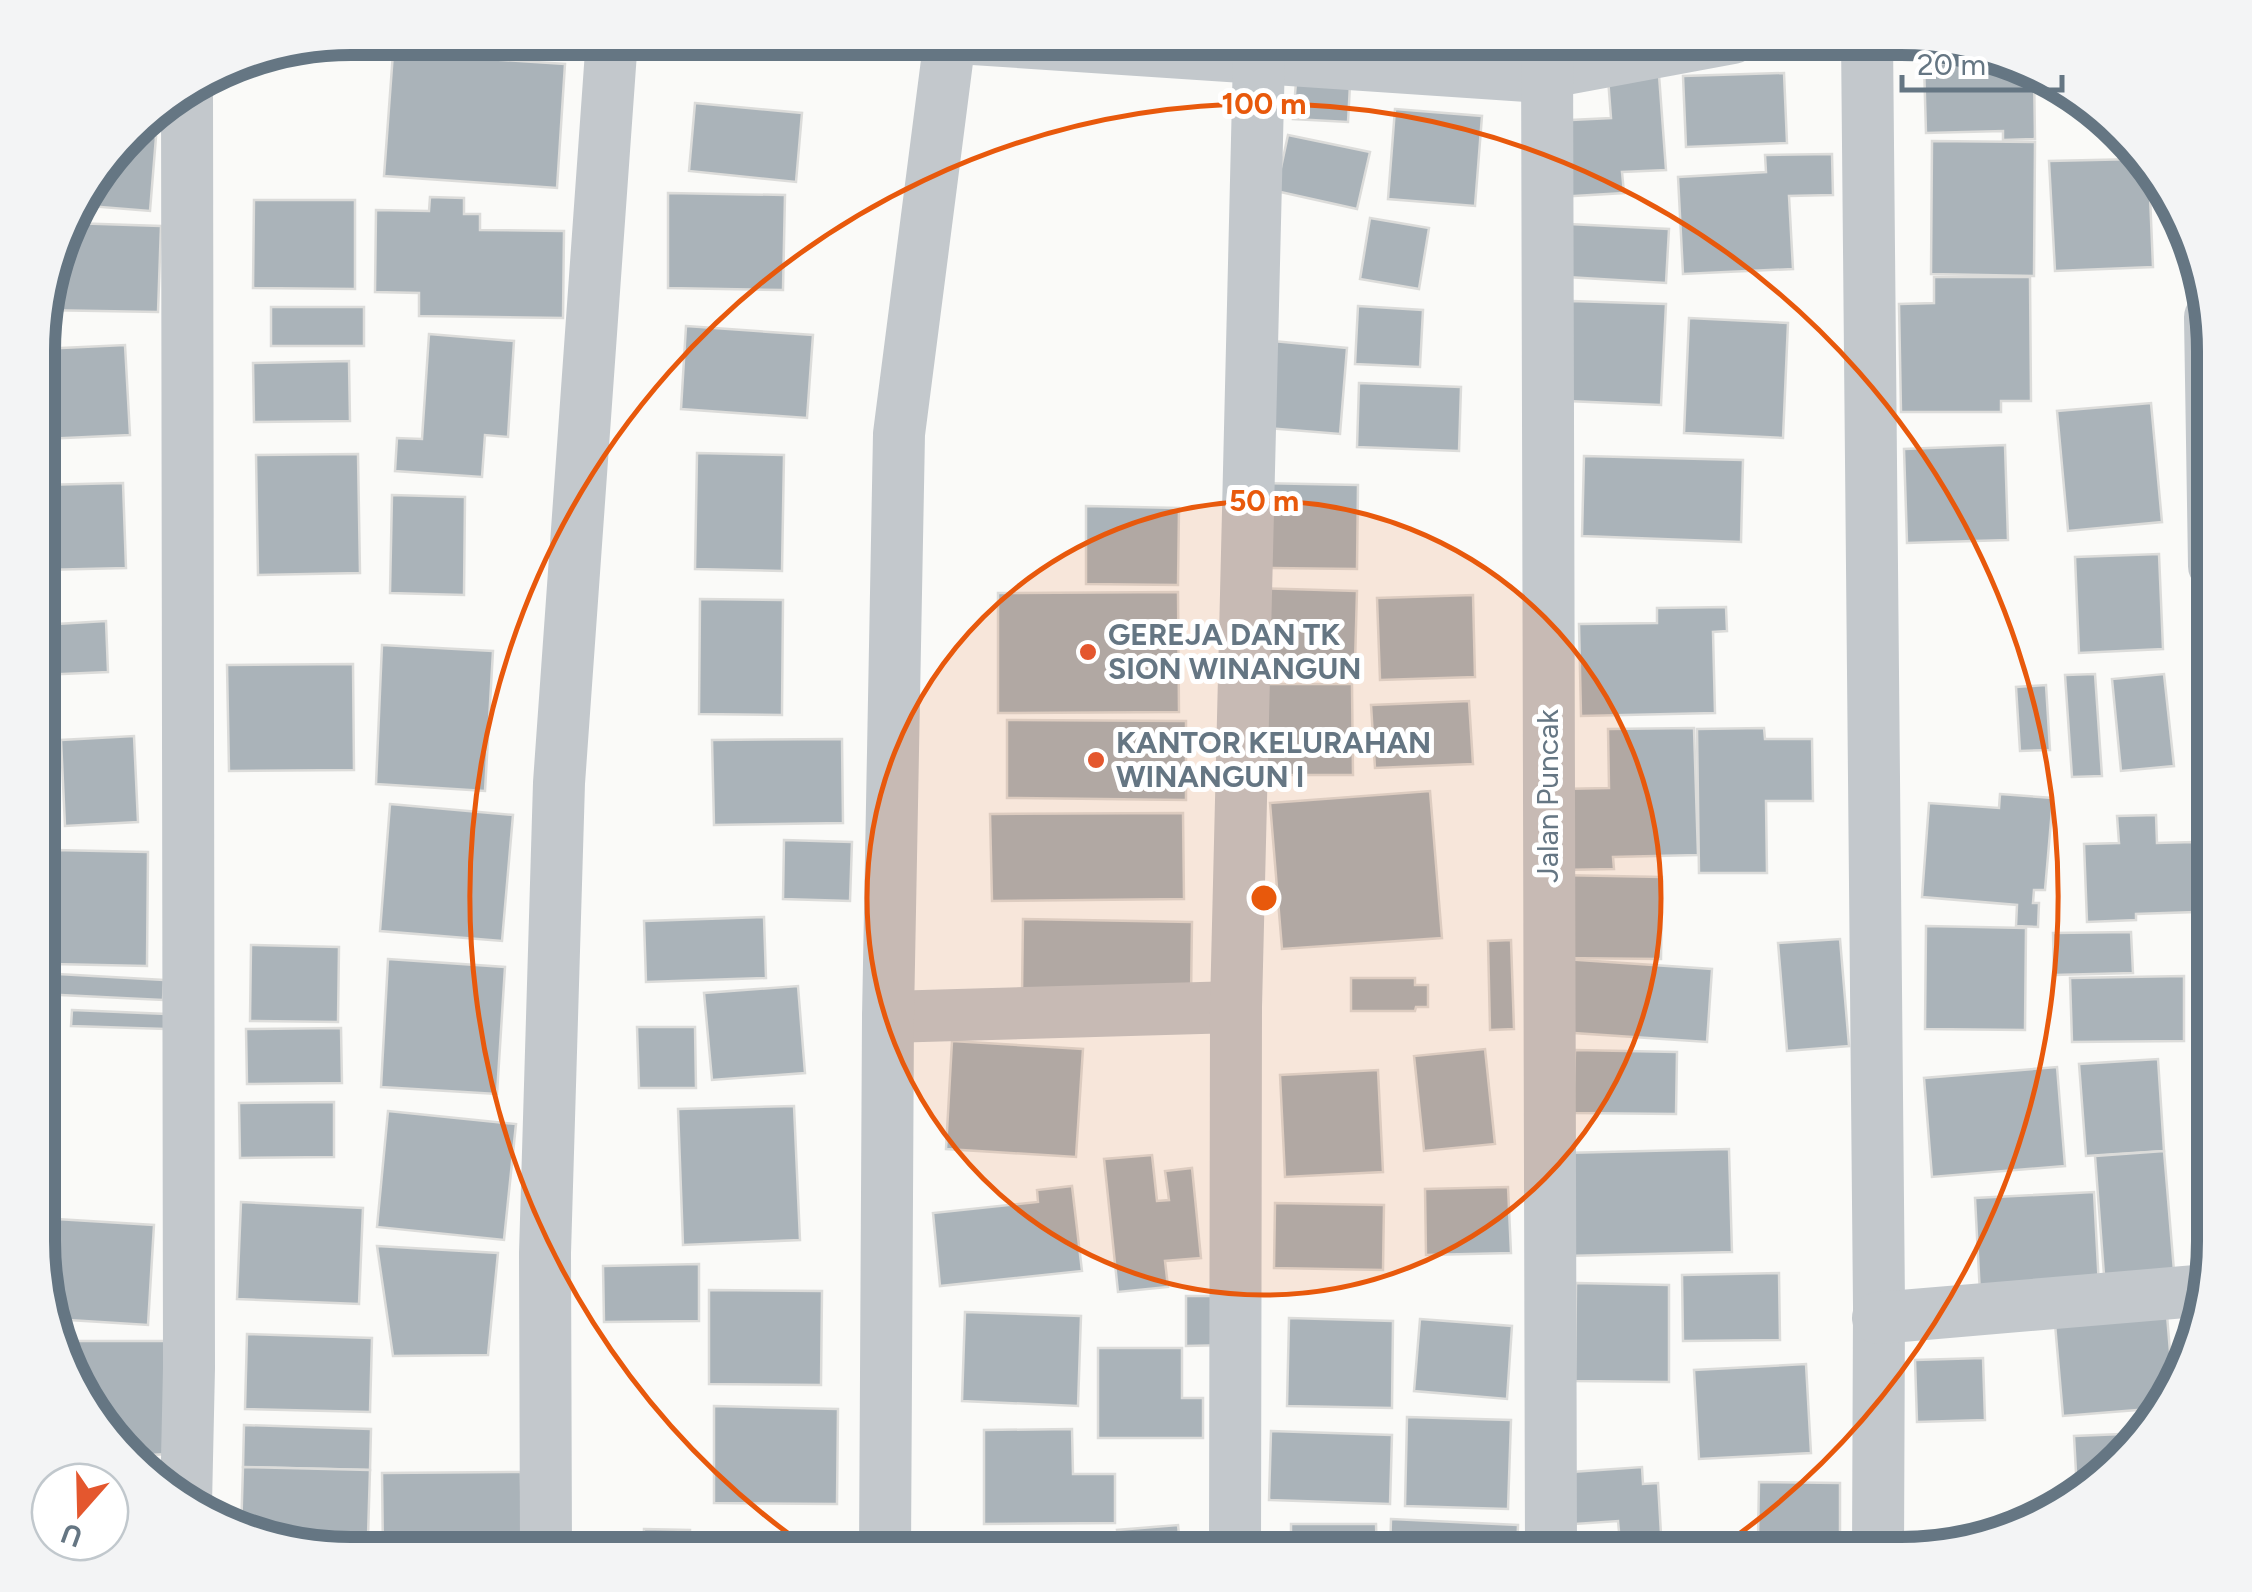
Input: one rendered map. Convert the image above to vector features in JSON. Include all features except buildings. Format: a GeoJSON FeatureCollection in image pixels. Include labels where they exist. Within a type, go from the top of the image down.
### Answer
{"type":"FeatureCollection","features":[{"type":"Feature","properties":{"kind":"street"},"geometry":{"type":"LineString","coordinates":[[546,1536],[545,1253],[559,783],[611,55]]}},
{"type":"Feature","properties":{"kind":"street"},"geometry":{"type":"LineString","coordinates":[[885,1536],[888,1018],[899,434],[952,55]]}},
{"type":"Feature","properties":{"kind":"street"},"geometry":{"type":"LineString","coordinates":[[1235,56],[1492,76],[1546,56]]}},
{"type":"Feature","properties":{"kind":"street","name":"Jalan Puncak"},"geometry":{"type":"LineString","coordinates":[[1546,56],[1551,1537]]}},
{"type":"Feature","properties":{"kind":"street"},"geometry":{"type":"LineString","coordinates":[[1867,56],[1878,1537]]}},
{"type":"Feature","properties":{"kind":"street"},"geometry":{"type":"LineString","coordinates":[[1235,1537],[1236,1006],[1258,57]]}},
{"type":"Feature","properties":{"kind":"street"},"geometry":{"type":"LineString","coordinates":[[186,1486],[187,105]]}},
{"type":"Feature","properties":{"kind":"street"},"geometry":{"type":"LineString","coordinates":[[888,1018],[1236,1006]]}},
{"type":"Feature","properties":{"kind":"street"},"geometry":{"type":"LineString","coordinates":[[1878,1318],[2192,1291]]}},
{"type":"Feature","properties":{"kind":"place","name":"GEREJA DAN TK SION WINANGUN"},"geometry":{"type":"Point","coordinates":[1088,652]}},
{"type":"Feature","properties":{"kind":"place","name":"KANTOR KELURAHAN WINANGUN I"},"geometry":{"type":"Point","coordinates":[1096,760]}}]}
